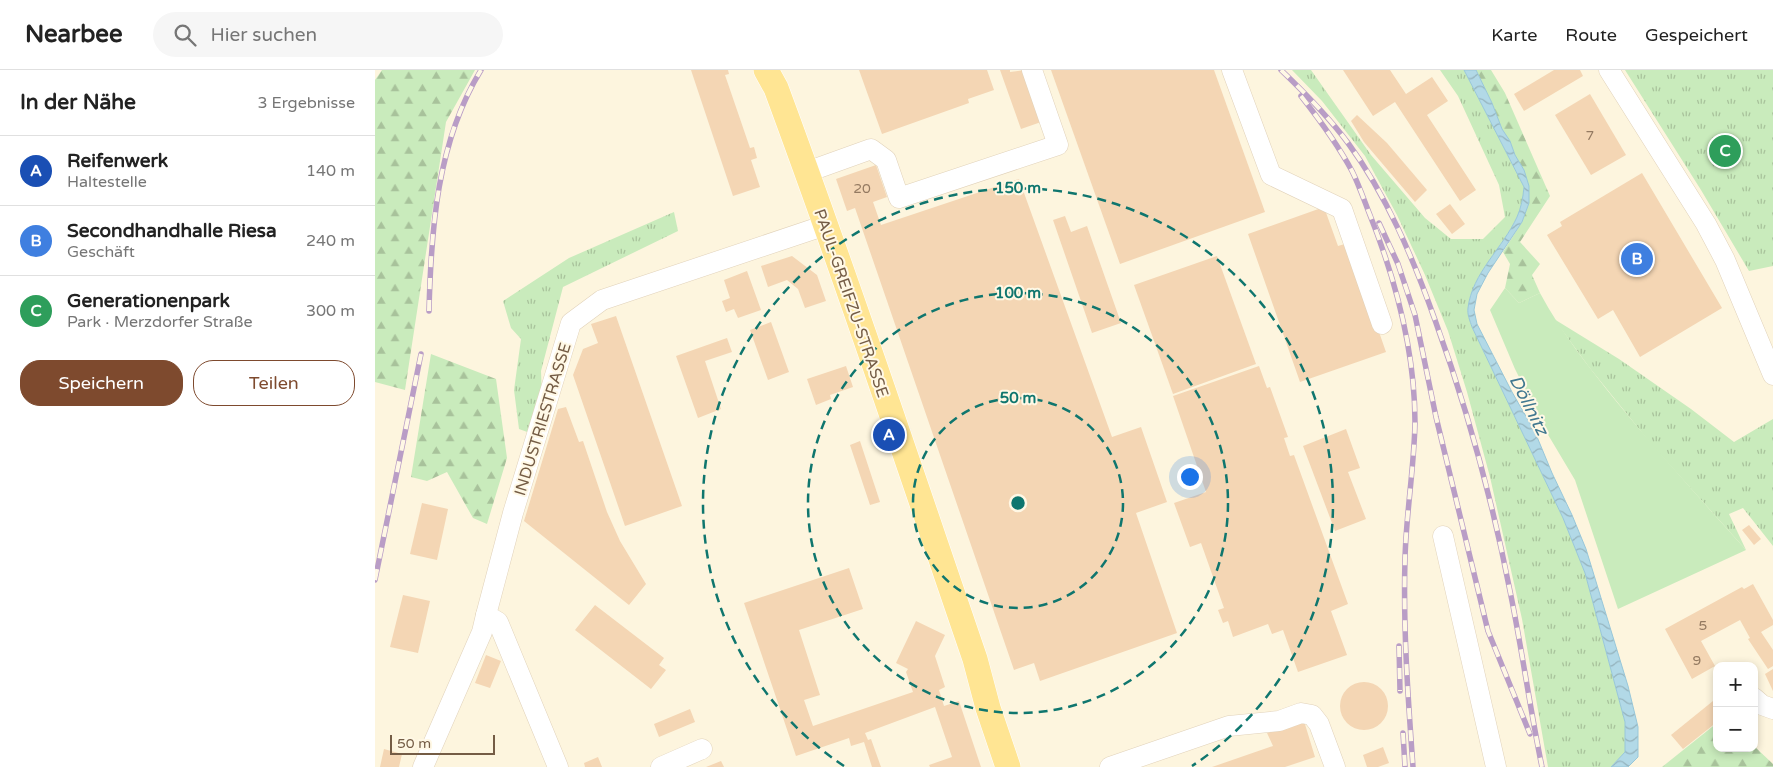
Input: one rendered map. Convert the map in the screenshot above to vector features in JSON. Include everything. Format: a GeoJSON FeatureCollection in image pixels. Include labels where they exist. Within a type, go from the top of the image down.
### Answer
{"type":"FeatureCollection","features":[{"type":"Feature","properties":{"kind":"main road","name":"PAUL-GREIFZU-STRASSE"},"geometry":{"type":"LineString","coordinates":[[766,70],[776,88],[826,225],[975,659],[988,708],[1008,767]]}},
{"type":"Feature","properties":{"kind":"street"},"geometry":{"type":"LineString","coordinates":[[807,172],[871,149],[886,160],[899,198],[1058,145],[1032,70]]}},
{"type":"Feature","properties":{"kind":"street"},"geometry":{"type":"LineString","coordinates":[[1232,70],[1271,176],[1342,209],[1382,324]]}},
{"type":"Feature","properties":{"kind":"street"},"geometry":{"type":"LineString","coordinates":[[1609,70],[1706,224],[1725,260],[1773,375]]}},
{"type":"Feature","properties":{"kind":"street","name":"INDUSTRIESTRASSE"},"geometry":{"type":"LineString","coordinates":[[423,767],[482,632],[513,513],[571,322],[602,300],[826,225]]}},
{"type":"Feature","properties":{"kind":"street"},"geometry":{"type":"LineString","coordinates":[[1443,536],[1496,767]]}},
{"type":"Feature","properties":{"kind":"street"},"geometry":{"type":"LineString","coordinates":[[485,615],[498,622],[558,767]]}},
{"type":"Feature","properties":{"kind":"street"},"geometry":{"type":"LineString","coordinates":[[1758,701],[1773,709]]}},
{"type":"Feature","properties":{"kind":"street"},"geometry":{"type":"LineString","coordinates":[[1110,767],[1229,726],[1279,721],[1301,713],[1312,716],[1319,724],[1335,767]]}},
{"type":"Feature","properties":{"kind":"street"},"geometry":{"type":"LineString","coordinates":[[661,767],[702,749]]}},
{"type":"Feature","properties":{"kind":"green space"},"geometry":{"type":"Polygon","coordinates":[[[382,70],[475,70],[446,122],[405,390],[375,382],[375,80],[382,70]]]}},
{"type":"Feature","properties":{"kind":"green space"},"geometry":{"type":"Polygon","coordinates":[[[1292,70],[1311,70],[1371,155],[1425,218],[1451,239],[1483,239],[1505,217],[1499,185],[1458,96],[1440,70],[1464,70],[1524,187],[1522,203],[1517,217],[1475,283],[1468,313],[1472,327],[1563,518],[1585,573],[1625,722],[1625,752],[1611,767],[1548,767],[1522,619],[1490,477],[1448,331],[1397,215],[1365,156],[1322,101],[1292,70]]]}},
{"type":"Feature","properties":{"kind":"green space"},"geometry":{"type":"Polygon","coordinates":[[[1476,70],[1491,70],[1505,93],[1550,196],[1520,242],[1540,264],[1532,275],[1540,293],[1519,303],[1505,288],[1510,264],[1503,252],[1522,222],[1529,203],[1524,170],[1502,129],[1476,70]]]}},
{"type":"Feature","properties":{"kind":"green space"},"geometry":{"type":"Polygon","coordinates":[[[1625,70],[1773,70],[1773,266],[1749,271],[1701,190],[1625,70]]]}},
{"type":"Feature","properties":{"kind":"green space"},"geometry":{"type":"Polygon","coordinates":[[[674,212],[678,231],[563,287],[541,371],[542,397],[530,433],[519,429],[514,390],[521,339],[511,328],[503,301],[569,258],[674,212]]]}},
{"type":"Feature","properties":{"kind":"green space"},"geometry":{"type":"Polygon","coordinates":[[[1505,288],[1519,303],[1540,293],[1585,362],[1616,401],[1746,550],[1618,609],[1575,480],[1547,433],[1515,369],[1490,310],[1505,288]]]}},
{"type":"Feature","properties":{"kind":"green space"},"geometry":{"type":"Polygon","coordinates":[[[1554,319],[1619,359],[1691,409],[1734,442],[1773,419],[1773,546],[1743,508],[1729,514],[1746,550],[1652,445],[1589,367],[1554,319]]]}},
{"type":"Feature","properties":{"kind":"green space"},"geometry":{"type":"Polygon","coordinates":[[[431,354],[496,379],[507,458],[487,524],[473,518],[447,472],[427,481],[411,477],[431,354]]]}},
{"type":"Feature","properties":{"kind":"green space"},"geometry":{"type":"Polygon","coordinates":[[[1713,726],[1713,752],[1758,752],[1758,750],[1773,764],[1773,767],[1662,767],[1713,726]]]}},
{"type":"Feature","properties":{"kind":"water"},"geometry":{"type":"Polygon","coordinates":[[[1464,70],[1476,70],[1502,129],[1524,170],[1529,186],[1529,203],[1522,222],[1488,273],[1477,294],[1474,310],[1477,324],[1535,432],[1586,549],[1628,686],[1638,727],[1638,757],[1628,767],[1611,767],[1625,752],[1625,722],[1585,573],[1563,518],[1468,315],[1475,283],[1517,217],[1522,203],[1524,187],[1464,70]]]}},
{"type":"Feature","properties":{"kind":"building"},"geometry":{"type":"Polygon","coordinates":[[[691,70],[728,70],[729,74],[725,75],[750,148],[754,147],[757,158],[751,160],[760,187],[733,196],[691,70]]]}},
{"type":"Feature","properties":{"kind":"building"},"geometry":{"type":"Polygon","coordinates":[[[859,70],[987,70],[994,90],[968,99],[969,103],[882,134],[859,70]]]}},
{"type":"Feature","properties":{"kind":"building"},"geometry":{"type":"Polygon","coordinates":[[[1000,70],[1010,70],[1010,72],[1025,70],[1044,121],[1021,129],[1000,70]]]}},
{"type":"Feature","properties":{"kind":"building"},"geometry":{"type":"Polygon","coordinates":[[[1051,70],[1214,70],[1265,212],[1120,264],[1051,70]]]}},
{"type":"Feature","properties":{"kind":"building"},"geometry":{"type":"Polygon","coordinates":[[[1343,70],[1390,70],[1406,94],[1432,77],[1448,101],[1427,115],[1476,190],[1460,201],[1395,102],[1373,116],[1343,70]]]}},
{"type":"Feature","properties":{"kind":"building"},"geometry":{"type":"Polygon","coordinates":[[[1554,70],[1580,70],[1583,76],[1524,111],[1514,94],[1554,70]]]}},
{"type":"Feature","properties":{"kind":"building"},"geometry":{"type":"Polygon","coordinates":[[[1590,94],[1626,155],[1591,175],[1555,115],[1590,94]]]}},
{"type":"Feature","properties":{"kind":"building"},"geometry":{"type":"Polygon","coordinates":[[[1357,115],[1387,143],[1427,190],[1415,202],[1364,142],[1351,121],[1357,115]]]}},
{"type":"Feature","properties":{"kind":"building"},"geometry":{"type":"Polygon","coordinates":[[[876,165],[887,197],[873,202],[881,225],[1019,179],[1112,437],[1141,427],[1167,502],[1136,513],[1177,633],[1040,681],[1034,663],[1014,670],[855,208],[847,211],[836,179],[876,165]]]}},
{"type":"Feature","properties":{"kind":"building"},"geometry":{"type":"Polygon","coordinates":[[[1642,173],[1722,308],[1640,357],[1613,310],[1598,319],[1547,235],[1562,226],[1560,222],[1642,173]]]}},
{"type":"Feature","properties":{"kind":"building"},"geometry":{"type":"Polygon","coordinates":[[[1450,204],[1465,224],[1452,234],[1436,214],[1450,204]]]}},
{"type":"Feature","properties":{"kind":"building"},"geometry":{"type":"Polygon","coordinates":[[[1324,207],[1338,246],[1348,243],[1386,352],[1300,382],[1248,234],[1324,207]]]}},
{"type":"Feature","properties":{"kind":"building"},"geometry":{"type":"Polygon","coordinates":[[[1065,216],[1071,232],[1087,226],[1121,323],[1092,333],[1053,220],[1065,216]]]}},
{"type":"Feature","properties":{"kind":"building"},"geometry":{"type":"Polygon","coordinates":[[[792,256],[817,275],[826,301],[805,308],[798,289],[787,280],[768,287],[761,266],[792,256]]]}},
{"type":"Feature","properties":{"kind":"building"},"geometry":{"type":"Polygon","coordinates":[[[1217,256],[1256,364],[1173,394],[1134,285],[1217,256]]]}},
{"type":"Feature","properties":{"kind":"building"},"geometry":{"type":"Polygon","coordinates":[[[747,271],[761,310],[738,318],[734,309],[726,312],[722,301],[730,298],[724,280],[747,271]]]}},
{"type":"Feature","properties":{"kind":"building"},"geometry":{"type":"Polygon","coordinates":[[[616,316],[682,506],[625,526],[573,375],[583,349],[598,343],[591,324],[616,316]]]}},
{"type":"Feature","properties":{"kind":"building"},"geometry":{"type":"Polygon","coordinates":[[[771,322],[789,372],[768,380],[750,330],[771,322]]]}},
{"type":"Feature","properties":{"kind":"building"},"geometry":{"type":"Polygon","coordinates":[[[727,338],[732,352],[705,361],[721,409],[698,418],[676,356],[727,338]]]}},
{"type":"Feature","properties":{"kind":"building"},"geometry":{"type":"Polygon","coordinates":[[[846,366],[853,387],[830,395],[831,399],[816,405],[807,379],[846,366]]]}},
{"type":"Feature","properties":{"kind":"building"},"geometry":{"type":"Polygon","coordinates":[[[1259,366],[1267,388],[1270,387],[1288,437],[1284,438],[1290,456],[1294,455],[1348,604],[1331,611],[1347,655],[1298,672],[1283,630],[1272,634],[1268,624],[1233,637],[1228,621],[1223,623],[1218,610],[1224,608],[1201,543],[1190,547],[1174,503],[1206,492],[1173,396],[1259,366]]]}},
{"type":"Feature","properties":{"kind":"building"},"geometry":{"type":"Polygon","coordinates":[[[566,407],[579,442],[583,441],[607,512],[620,541],[646,584],[629,605],[524,521],[558,409],[566,407]]]}},
{"type":"Feature","properties":{"kind":"building"},"geometry":{"type":"Polygon","coordinates":[[[1346,429],[1360,468],[1348,472],[1366,519],[1335,531],[1303,446],[1346,429]]]}},
{"type":"Feature","properties":{"kind":"building"},"geometry":{"type":"Polygon","coordinates":[[[860,441],[880,502],[870,505],[850,445],[860,441]]]}},
{"type":"Feature","properties":{"kind":"building"},"geometry":{"type":"Polygon","coordinates":[[[422,503],[448,509],[437,560],[410,554],[422,503]]]}},
{"type":"Feature","properties":{"kind":"building"},"geometry":{"type":"Polygon","coordinates":[[[1749,525],[1761,539],[1754,545],[1742,530],[1749,525]]]}},
{"type":"Feature","properties":{"kind":"building"},"geometry":{"type":"Polygon","coordinates":[[[849,568],[863,609],[799,630],[820,695],[804,700],[813,726],[913,692],[906,672],[908,669],[896,663],[916,621],[945,635],[935,656],[945,687],[939,690],[944,706],[959,701],[981,767],[930,767],[929,765],[952,757],[935,707],[865,733],[868,740],[871,739],[881,767],[872,767],[864,742],[851,746],[849,738],[796,756],[744,603],[849,568]]]}},
{"type":"Feature","properties":{"kind":"building"},"geometry":{"type":"Polygon","coordinates":[[[1753,584],[1773,620],[1773,625],[1761,632],[1773,650],[1773,666],[1768,669],[1748,639],[1750,638],[1740,620],[1701,641],[1713,662],[1713,667],[1692,679],[1665,629],[1742,587],[1744,589],[1753,584]]]}},
{"type":"Feature","properties":{"kind":"building"},"geometry":{"type":"Polygon","coordinates":[[[403,595],[430,601],[418,653],[390,647],[403,595]]]}},
{"type":"Feature","properties":{"kind":"building"},"geometry":{"type":"Polygon","coordinates":[[[595,605],[664,658],[659,665],[666,670],[651,689],[575,630],[595,605]]]}},
{"type":"Feature","properties":{"kind":"building"},"geometry":{"type":"Polygon","coordinates":[[[486,655],[501,661],[490,688],[475,683],[486,655]]]}},
{"type":"Feature","properties":{"kind":"building"},"geometry":{"type":"Polygon","coordinates":[[[1773,669],[1773,691],[1765,674],[1773,669]]]}},
{"type":"Feature","properties":{"kind":"building"},"geometry":{"type":"Polygon","coordinates":[[[1359,682],[1369,682],[1381,689],[1388,701],[1388,711],[1381,723],[1369,730],[1359,730],[1351,726],[1344,719],[1340,711],[1340,701],[1344,693],[1351,686],[1359,682]]]}},
{"type":"Feature","properties":{"kind":"building"},"geometry":{"type":"Polygon","coordinates":[[[1713,701],[1713,725],[1683,749],[1671,735],[1713,701]]]}},
{"type":"Feature","properties":{"kind":"building"},"geometry":{"type":"Polygon","coordinates":[[[690,709],[695,722],[659,737],[654,724],[690,709]]]}},
{"type":"Feature","properties":{"kind":"building"},"geometry":{"type":"Polygon","coordinates":[[[1304,721],[1315,757],[1285,767],[1212,767],[1273,746],[1267,733],[1304,721]]]}},
{"type":"Feature","properties":{"kind":"building"},"geometry":{"type":"Polygon","coordinates":[[[1383,747],[1389,763],[1378,767],[1367,767],[1363,755],[1383,747]]]}},
{"type":"Feature","properties":{"kind":"building"},"geometry":{"type":"Polygon","coordinates":[[[384,749],[402,754],[399,767],[380,767],[384,749]]]}},
{"type":"Feature","properties":{"kind":"building"},"geometry":{"type":"Polygon","coordinates":[[[598,757],[602,767],[585,767],[584,763],[598,757]]]}},
{"type":"Feature","properties":{"kind":"building"},"geometry":{"type":"Polygon","coordinates":[[[721,761],[724,767],[706,767],[721,761]]]}},
{"type":"Feature","properties":{"kind":"railway"},"geometry":{"type":"LineString","coordinates":[[429,311],[432,249],[439,187],[455,126],[466,98],[481,70]]}},
{"type":"Feature","properties":{"kind":"railway"},"geometry":{"type":"LineString","coordinates":[[1281,70],[1332,123],[1362,163],[1398,228],[1427,297],[1458,387],[1487,488],[1503,557],[1542,767]]}},
{"type":"Feature","properties":{"kind":"railway"},"geometry":{"type":"LineString","coordinates":[[1301,96],[1347,161],[1356,180],[1387,261],[1402,314],[1407,341],[1414,396],[1415,423],[1406,542],[1405,585],[1406,663],[1413,767]]}},
{"type":"Feature","properties":{"kind":"railway"},"geometry":{"type":"LineString","coordinates":[[1379,223],[1398,264],[1415,315],[1436,417],[1488,631],[1530,734]]}},
{"type":"Feature","properties":{"kind":"railway"},"geometry":{"type":"LineString","coordinates":[[375,580],[421,354]]}},
{"type":"Feature","properties":{"kind":"railway"},"geometry":{"type":"LineString","coordinates":[[1399,646],[1400,691]]}},
{"type":"Feature","properties":{"kind":"railway"},"geometry":{"type":"LineString","coordinates":[[1403,733],[1405,767]]}},
{"type":"Feature","properties":{"kind":"place","name":"Generationenpark"},"geometry":{"type":"Point","coordinates":[1725,151]}},
{"type":"Feature","properties":{"kind":"place","name":"Secondhandhalle Riesa"},"geometry":{"type":"Point","coordinates":[1637,259]}},
{"type":"Feature","properties":{"kind":"place","name":"Reifenwerk"},"geometry":{"type":"Point","coordinates":[889,435]}},
{"type":"Feature","properties":{"kind":"water label","name":"Döllnitz"},"geometry":{"type":"Point","coordinates":[1529,405]}}]}
